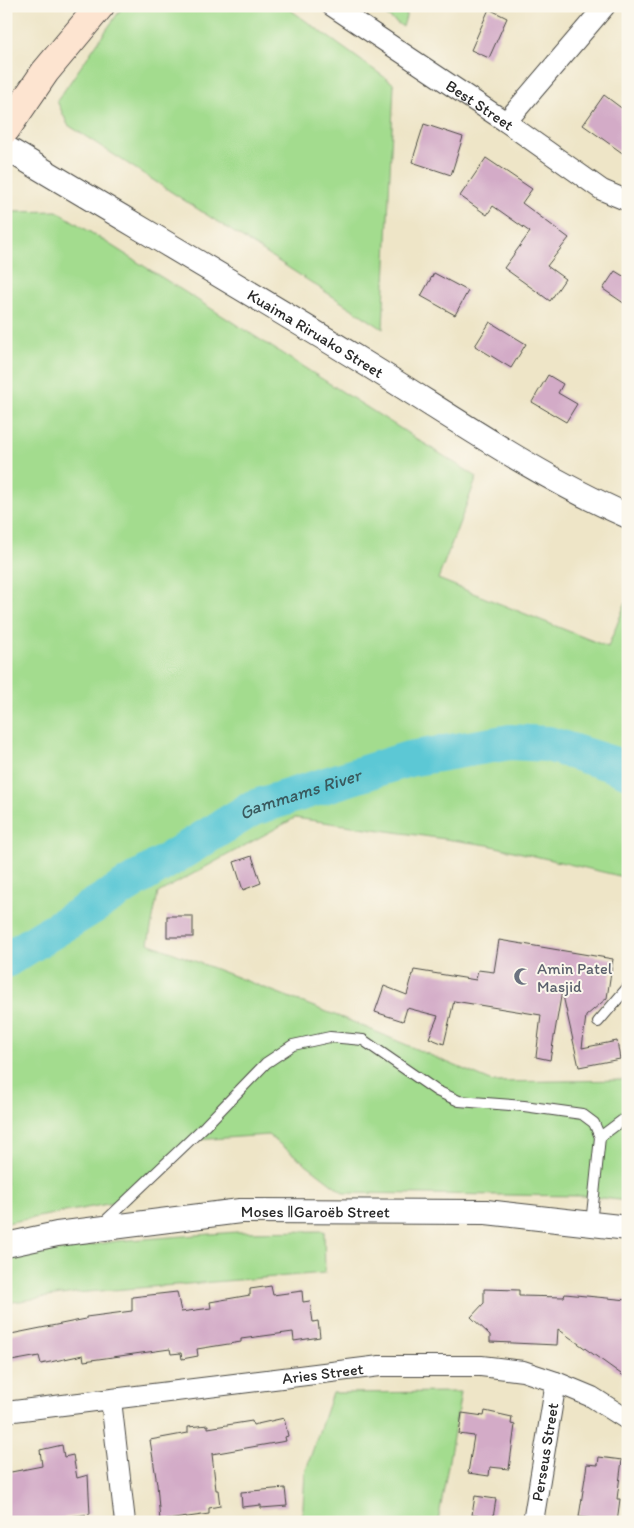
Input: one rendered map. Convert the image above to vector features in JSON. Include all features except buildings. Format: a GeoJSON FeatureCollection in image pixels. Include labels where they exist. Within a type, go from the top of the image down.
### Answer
{"type":"FeatureCollection","features":[{"type":"Feature","properties":{"kind":"main road"},"geometry":{"type":"LineString","coordinates":[[6,129],[45,72],[100,6]]}},
{"type":"Feature","properties":{"kind":"street","name":"Best Street"},"geometry":{"type":"LineString","coordinates":[[332,6],[506,122],[602,190],[628,201]]}},
{"type":"Feature","properties":{"kind":"street"},"geometry":{"type":"LineString","coordinates":[[506,122],[605,6]]}},
{"type":"Feature","properties":{"kind":"street","name":"Kuaima Riruako Street"},"geometry":{"type":"LineString","coordinates":[[6,148],[338,347],[510,453],[602,504],[628,516]]}},
{"type":"Feature","properties":{"kind":"street","name":"Moses ǁGaroëb Street"},"geometry":{"type":"LineString","coordinates":[[6,1245],[57,1234],[240,1211],[486,1212],[628,1228]]}},
{"type":"Feature","properties":{"kind":"street","name":"Aries Street"},"geometry":{"type":"LineString","coordinates":[[6,1412],[380,1366],[481,1366],[522,1371],[556,1382],[592,1397],[628,1420]]}},
{"type":"Feature","properties":{"kind":"street","name":"Perseus Street"},"geometry":{"type":"LineString","coordinates":[[533,1522],[556,1382]]}},
{"type":"Feature","properties":{"kind":"street"},"geometry":{"type":"LineString","coordinates":[[111,1400],[125,1522]]}},
{"type":"Feature","properties":{"kind":"lane"},"geometry":{"type":"LineString","coordinates":[[598,1022],[628,987]]}},
{"type":"Feature","properties":{"kind":"lane"},"geometry":{"type":"LineString","coordinates":[[96,1229],[206,1126],[266,1063],[293,1046],[330,1036],[363,1040],[437,1091],[459,1101],[524,1106],[582,1114],[594,1123],[600,1137],[591,1224]]}},
{"type":"Feature","properties":{"kind":"lane"},"geometry":{"type":"LineString","coordinates":[[600,1137],[628,1116]]}},
{"type":"Feature","properties":{"kind":"green space"},"geometry":{"type":"Polygon","coordinates":[[[123,6],[285,6],[394,84],[383,329],[68,125],[57,101],[123,6]]]}},
{"type":"Feature","properties":{"kind":"green space"},"geometry":{"type":"Polygon","coordinates":[[[373,6],[409,6],[403,27],[373,6]]]}},
{"type":"Feature","properties":{"kind":"green space"},"geometry":{"type":"Polygon","coordinates":[[[57,211],[477,477],[438,579],[608,647],[628,597],[628,878],[488,845],[295,818],[158,893],[148,943],[353,1022],[493,1082],[628,1080],[628,1201],[584,1196],[344,1193],[268,1135],[196,1140],[129,1200],[6,1223],[6,220],[12,212],[57,211]]]}},
{"type":"Feature","properties":{"kind":"green space"},"geometry":{"type":"Polygon","coordinates":[[[324,1231],[325,1273],[75,1293],[6,1303],[6,1259],[117,1241],[237,1232],[324,1231]]]}},
{"type":"Feature","properties":{"kind":"green space"},"geometry":{"type":"Polygon","coordinates":[[[461,1392],[438,1522],[302,1522],[305,1473],[332,1393],[461,1392]]]}},
{"type":"Feature","properties":{"kind":"waterway","name":"Gammams River"},"geometry":{"type":"LineString","coordinates":[[6,960],[253,808],[409,759],[510,742],[548,744],[612,764],[628,771]]}},
{"type":"Feature","properties":{"kind":"place","name":"Amin Patel Masjid"},"geometry":{"type":"Point","coordinates":[523,977]}}]}
